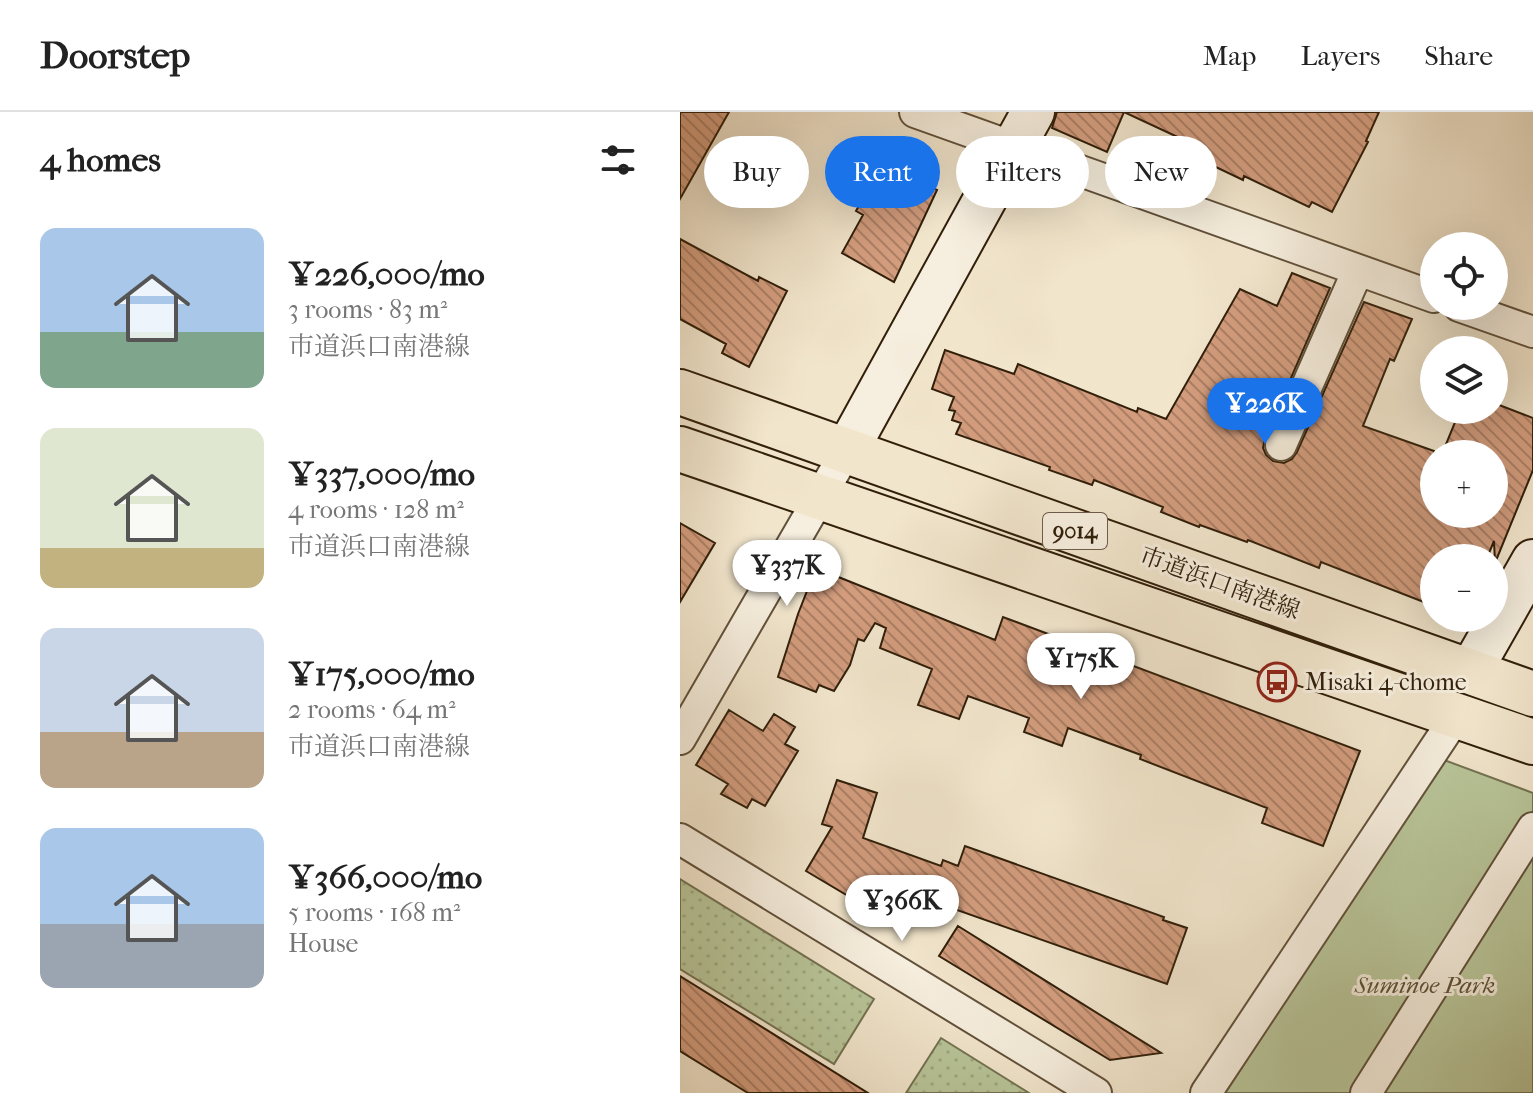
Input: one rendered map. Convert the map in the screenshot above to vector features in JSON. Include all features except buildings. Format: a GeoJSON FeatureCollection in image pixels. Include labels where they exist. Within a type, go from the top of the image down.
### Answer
{"type":"FeatureCollection","features":[{"type":"Feature","properties":{"kind":"main road","name":"市道浜口南港線"},"geometry":{"type":"LineString","coordinates":[[680,392],[1533,694]]}},
{"type":"Feature","properties":{"kind":"main road","name":"市道浜口南港線"},"geometry":{"type":"LineString","coordinates":[[680,449],[1533,742]]}},
{"type":"Feature","properties":{"kind":"street"},"geometry":{"type":"LineString","coordinates":[[915,112],[1023,130],[1358,270],[1420,292]]}},
{"type":"Feature","properties":{"kind":"street"},"geometry":{"type":"LineString","coordinates":[[680,739],[847,450],[1023,130]]}},
{"type":"Feature","properties":{"kind":"street"},"geometry":{"type":"LineString","coordinates":[[1281,445],[1358,270]]}},
{"type":"Feature","properties":{"kind":"street"},"geometry":{"type":"LineString","coordinates":[[1499,320],[1533,332]]}},
{"type":"Feature","properties":{"kind":"street"},"geometry":{"type":"LineString","coordinates":[[1470,672],[1533,561]]}},
{"type":"Feature","properties":{"kind":"street"},"geometry":{"type":"LineString","coordinates":[[1206,1093],[1457,715]]}},
{"type":"Feature","properties":{"kind":"street"},"geometry":{"type":"LineString","coordinates":[[1366,1093],[1533,828]]}},
{"type":"Feature","properties":{"kind":"street"},"geometry":{"type":"LineString","coordinates":[[680,839],[1096,1093]]}},
{"type":"Feature","properties":{"kind":"green space","name":"Suminoe Park"},"geometry":{"type":"Polygon","coordinates":[[[1444,760],[1533,793],[1533,1093],[1225,1093],[1444,760]]]}},
{"type":"Feature","properties":{"kind":"green space"},"geometry":{"type":"Polygon","coordinates":[[[680,879],[874,999],[834,1064],[680,969],[680,879]]]}},
{"type":"Feature","properties":{"kind":"green space"},"geometry":{"type":"Polygon","coordinates":[[[941,1038],[1029,1093],[906,1093],[941,1038]]]}},
{"type":"Feature","properties":{"kind":"place","name":"Misaki 4-chome"},"geometry":{"type":"Point","coordinates":[1277,682]}}]}
